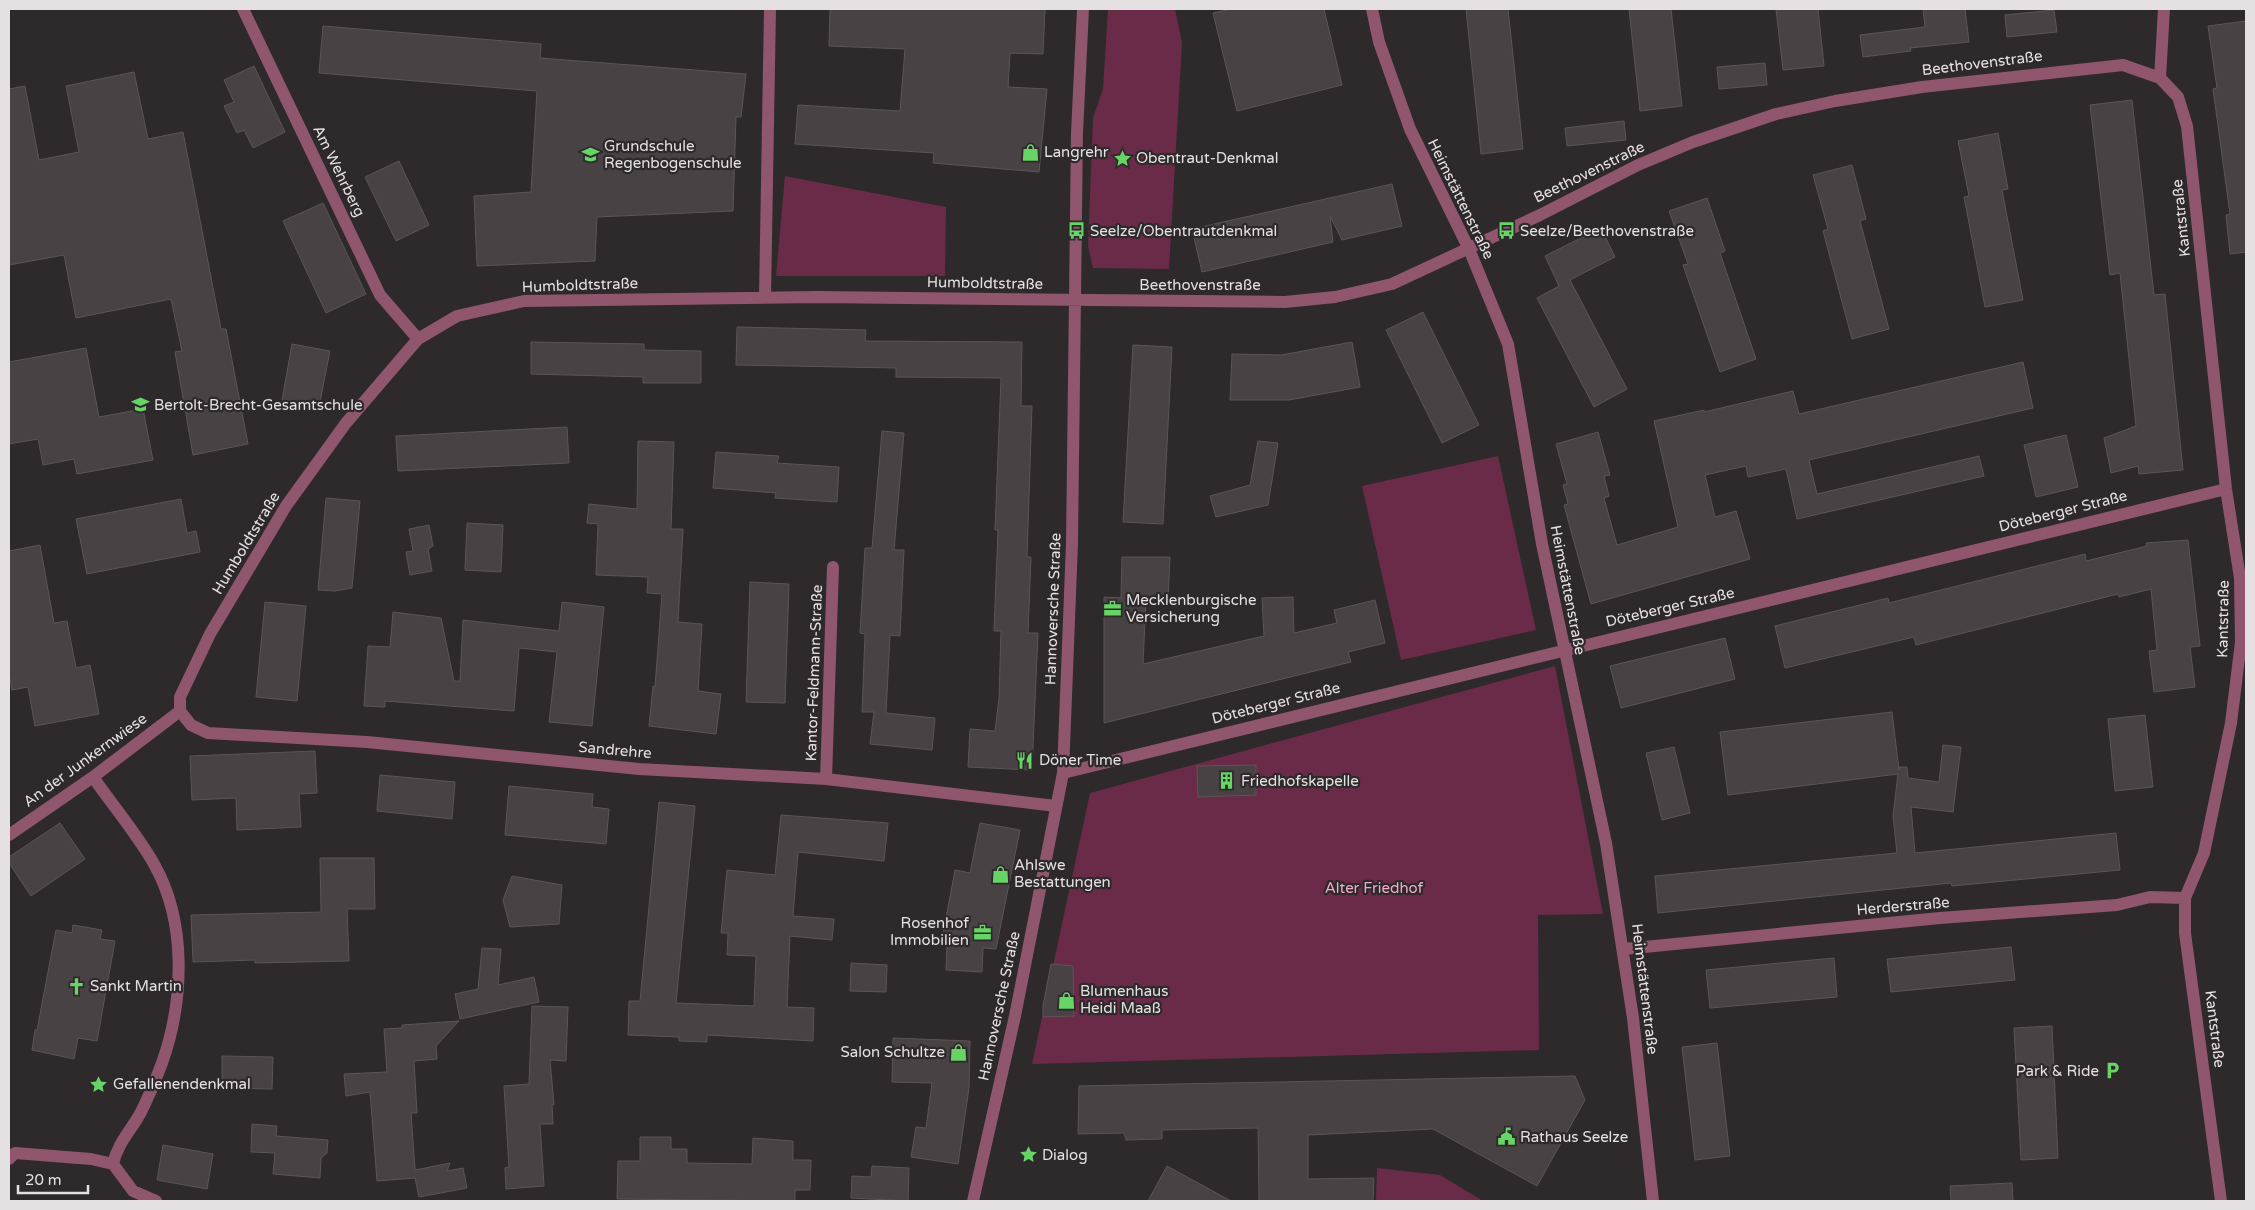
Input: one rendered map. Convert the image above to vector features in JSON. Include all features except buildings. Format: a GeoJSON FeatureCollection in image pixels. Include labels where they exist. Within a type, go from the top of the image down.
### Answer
{"type":"FeatureCollection","features":[{"type":"Feature","properties":{"kind":"street","name":"Am Wehrberg"},"geometry":{"type":"LineString","coordinates":[[243,9],[380,295],[418,339]]}},
{"type":"Feature","properties":{"kind":"street"},"geometry":{"type":"LineString","coordinates":[[765,297],[770,9]]}},
{"type":"Feature","properties":{"kind":"street","name":"Hannoversche Straße"},"geometry":{"type":"LineString","coordinates":[[973,1201],[1015,1016],[1063,773],[1072,543],[1077,133],[1083,9]]}},
{"type":"Feature","properties":{"kind":"street","name":"Heimstättenstraße"},"geometry":{"type":"LineString","coordinates":[[1372,9],[1379,42],[1410,130],[1469,249],[1508,344],[1542,544],[1606,843],[1624,949],[1653,1201]]}},
{"type":"Feature","properties":{"kind":"street"},"geometry":{"type":"LineString","coordinates":[[2160,78],[2164,9]]}},
{"type":"Feature","properties":{"kind":"street","name":"Beethovenstraße"},"geometry":{"type":"LineString","coordinates":[[1076,300],[1285,302],[1335,297],[1392,284],[1469,249],[1638,165],[1693,142],[1781,112],[1922,87],[2123,65]]}},
{"type":"Feature","properties":{"kind":"street","name":"Kantstraße"},"geometry":{"type":"LineString","coordinates":[[2123,65],[2160,78],[2178,98],[2187,126],[2226,489],[2240,578],[2241,642],[2231,722],[2204,853],[2185,898],[2185,933],[2220,1201]]}},
{"type":"Feature","properties":{"kind":"street","name":"Humboldtstraße"},"geometry":{"type":"LineString","coordinates":[[180,711],[180,697],[210,634],[286,506],[346,423],[418,339],[457,316],[524,301],[765,297],[1076,300]]}},
{"type":"Feature","properties":{"kind":"street","name":"Döteberger Straße"},"geometry":{"type":"LineString","coordinates":[[1063,773],[1563,649],[1820,589],[2226,489]]}},
{"type":"Feature","properties":{"kind":"street","name":"Kantor-Feldmann-Straße"},"geometry":{"type":"LineString","coordinates":[[826,779],[833,567]]}},
{"type":"Feature","properties":{"kind":"street","name":"An der Junkernwiese"},"geometry":{"type":"LineString","coordinates":[[9,835],[93,777],[180,711]]}},
{"type":"Feature","properties":{"kind":"street","name":"Sandrehre"},"geometry":{"type":"LineString","coordinates":[[180,711],[192,726],[208,733],[367,742],[639,769],[826,779],[1056,806]]}},
{"type":"Feature","properties":{"kind":"street"},"geometry":{"type":"LineString","coordinates":[[93,777],[154,864],[167,893],[178,932],[179,966],[171,1035],[162,1064],[140,1113],[116,1148],[113,1164]]}},
{"type":"Feature","properties":{"kind":"street","name":"Herderstraße"},"geometry":{"type":"LineString","coordinates":[[1624,949],[1940,918],[2117,905],[2150,898],[2185,898]]}},
{"type":"Feature","properties":{"kind":"street"},"geometry":{"type":"LineString","coordinates":[[9,1159],[15,1153],[91,1159],[113,1164],[133,1191],[156,1201]]}},
{"type":"Feature","properties":{"kind":"green space"},"geometry":{"type":"Polygon","coordinates":[[[1108,9],[1175,9],[1182,43],[1169,269],[1093,268],[1088,246],[1093,118],[1103,89],[1108,9]]]}},
{"type":"Feature","properties":{"kind":"green space"},"geometry":{"type":"Polygon","coordinates":[[[785,176],[946,207],[945,276],[776,276],[785,176]]]}},
{"type":"Feature","properties":{"kind":"green space"},"geometry":{"type":"Polygon","coordinates":[[[1498,456],[1536,630],[1401,660],[1362,486],[1498,456]]]}},
{"type":"Feature","properties":{"kind":"green space","name":"Alter Friedhof"},"geometry":{"type":"Polygon","coordinates":[[[1555,666],[1603,914],[1538,915],[1539,1050],[1032,1064],[1090,793],[1555,666]]]}},
{"type":"Feature","properties":{"kind":"green space"},"geometry":{"type":"Polygon","coordinates":[[[1377,1168],[1440,1175],[1483,1201],[1376,1201],[1377,1168]]]}},
{"type":"Feature","properties":{"kind":"place","name":"Langrehr"},"geometry":{"type":"Point","coordinates":[1030,152]}},
{"type":"Feature","properties":{"kind":"place","name":"Grundschule Regenbogenschule"},"geometry":{"type":"Point","coordinates":[590,155]}},
{"type":"Feature","properties":{"kind":"place","name":"Obentraut-Denkmal"},"geometry":{"type":"Point","coordinates":[1122,158]}},
{"type":"Feature","properties":{"kind":"place","name":"Seelze/Obentrautdenkmal"},"geometry":{"type":"Point","coordinates":[1076,231]}},
{"type":"Feature","properties":{"kind":"place","name":"Seelze/Beethovenstraße"},"geometry":{"type":"Point","coordinates":[1506,231]}},
{"type":"Feature","properties":{"kind":"place","name":"Bertolt-Brecht-Gesamtschule"},"geometry":{"type":"Point","coordinates":[140,405]}},
{"type":"Feature","properties":{"kind":"place","name":"Mecklenburgische Versicherung"},"geometry":{"type":"Point","coordinates":[1112,609]}},
{"type":"Feature","properties":{"kind":"place","name":"Döner Time"},"geometry":{"type":"Point","coordinates":[1025,760]}},
{"type":"Feature","properties":{"kind":"place","name":"Friedhofskapelle"},"geometry":{"type":"Point","coordinates":[1227,781]}},
{"type":"Feature","properties":{"kind":"place","name":"Ahlswe Bestattungen"},"geometry":{"type":"Point","coordinates":[1000,874]}},
{"type":"Feature","properties":{"kind":"place","name":"Rosenhof Immobilien"},"geometry":{"type":"Point","coordinates":[983,932]}},
{"type":"Feature","properties":{"kind":"place","name":"Sankt Martin"},"geometry":{"type":"Point","coordinates":[76,986]}},
{"type":"Feature","properties":{"kind":"place","name":"Blumenhaus Heidi Maaß"},"geometry":{"type":"Point","coordinates":[1066,1000]}},
{"type":"Feature","properties":{"kind":"place","name":"Salon Schultze"},"geometry":{"type":"Point","coordinates":[959,1052]}},
{"type":"Feature","properties":{"kind":"place","name":"Park & Ride"},"geometry":{"type":"Point","coordinates":[2113,1071]}},
{"type":"Feature","properties":{"kind":"place","name":"Gefallenendenkmal"},"geometry":{"type":"Point","coordinates":[99,1084]}},
{"type":"Feature","properties":{"kind":"place","name":"Rathaus Seelze"},"geometry":{"type":"Point","coordinates":[1506,1137]}},
{"type":"Feature","properties":{"kind":"place","name":"Dialog"},"geometry":{"type":"Point","coordinates":[1028,1155]}}]}
